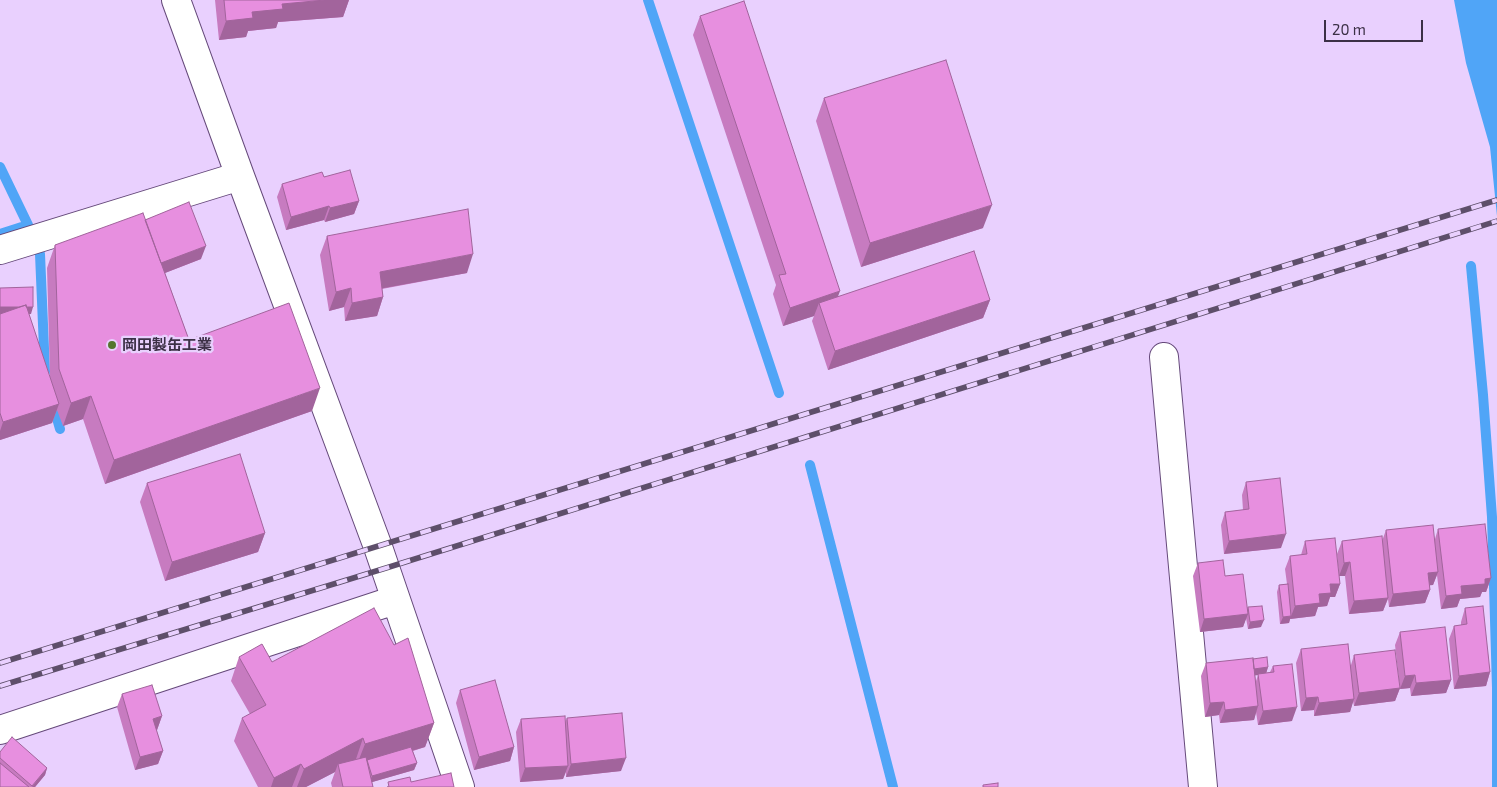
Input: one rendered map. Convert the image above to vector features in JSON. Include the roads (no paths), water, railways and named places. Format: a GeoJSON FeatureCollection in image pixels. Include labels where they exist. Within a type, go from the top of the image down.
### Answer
{"type":"FeatureCollection","features":[{"type":"Feature","properties":{"kind":"street"},"geometry":{"type":"LineString","coordinates":[[176,0],[378,546],[460,787]]}},
{"type":"Feature","properties":{"kind":"street"},"geometry":{"type":"LineString","coordinates":[[0,250],[240,176]]}},
{"type":"Feature","properties":{"kind":"street"},"geometry":{"type":"LineString","coordinates":[[1164,357],[1203,787]]}},
{"type":"Feature","properties":{"kind":"street"},"geometry":{"type":"LineString","coordinates":[[0,730],[396,600]]}},
{"type":"Feature","properties":{"kind":"water"},"geometry":{"type":"Polygon","coordinates":[[[1454,0],[1497,0],[1497,216],[1490,147],[1466,63],[1454,0]]]}},
{"type":"Feature","properties":{"kind":"waterway"},"geometry":{"type":"LineString","coordinates":[[648,0],[779,393]]}},
{"type":"Feature","properties":{"kind":"waterway"},"geometry":{"type":"LineString","coordinates":[[0,167],[28,225],[0,234]]}},
{"type":"Feature","properties":{"kind":"waterway"},"geometry":{"type":"LineString","coordinates":[[40,254],[45,372]]}},
{"type":"Feature","properties":{"kind":"waterway"},"geometry":{"type":"LineString","coordinates":[[1471,266],[1492,517],[1497,688],[1497,787]]}},
{"type":"Feature","properties":{"kind":"waterway"},"geometry":{"type":"LineString","coordinates":[[52,401],[60,429]]}},
{"type":"Feature","properties":{"kind":"waterway"},"geometry":{"type":"LineString","coordinates":[[810,465],[893,787]]}},
{"type":"Feature","properties":{"kind":"railway"},"geometry":{"type":"LineString","coordinates":[[0,663],[1497,200]]}},
{"type":"Feature","properties":{"kind":"railway"},"geometry":{"type":"LineString","coordinates":[[0,686],[386,568],[1497,221]]}},
{"type":"Feature","properties":{"kind":"place","name":"岡田製缶工業"},"geometry":{"type":"Point","coordinates":[112,345]}}]}
